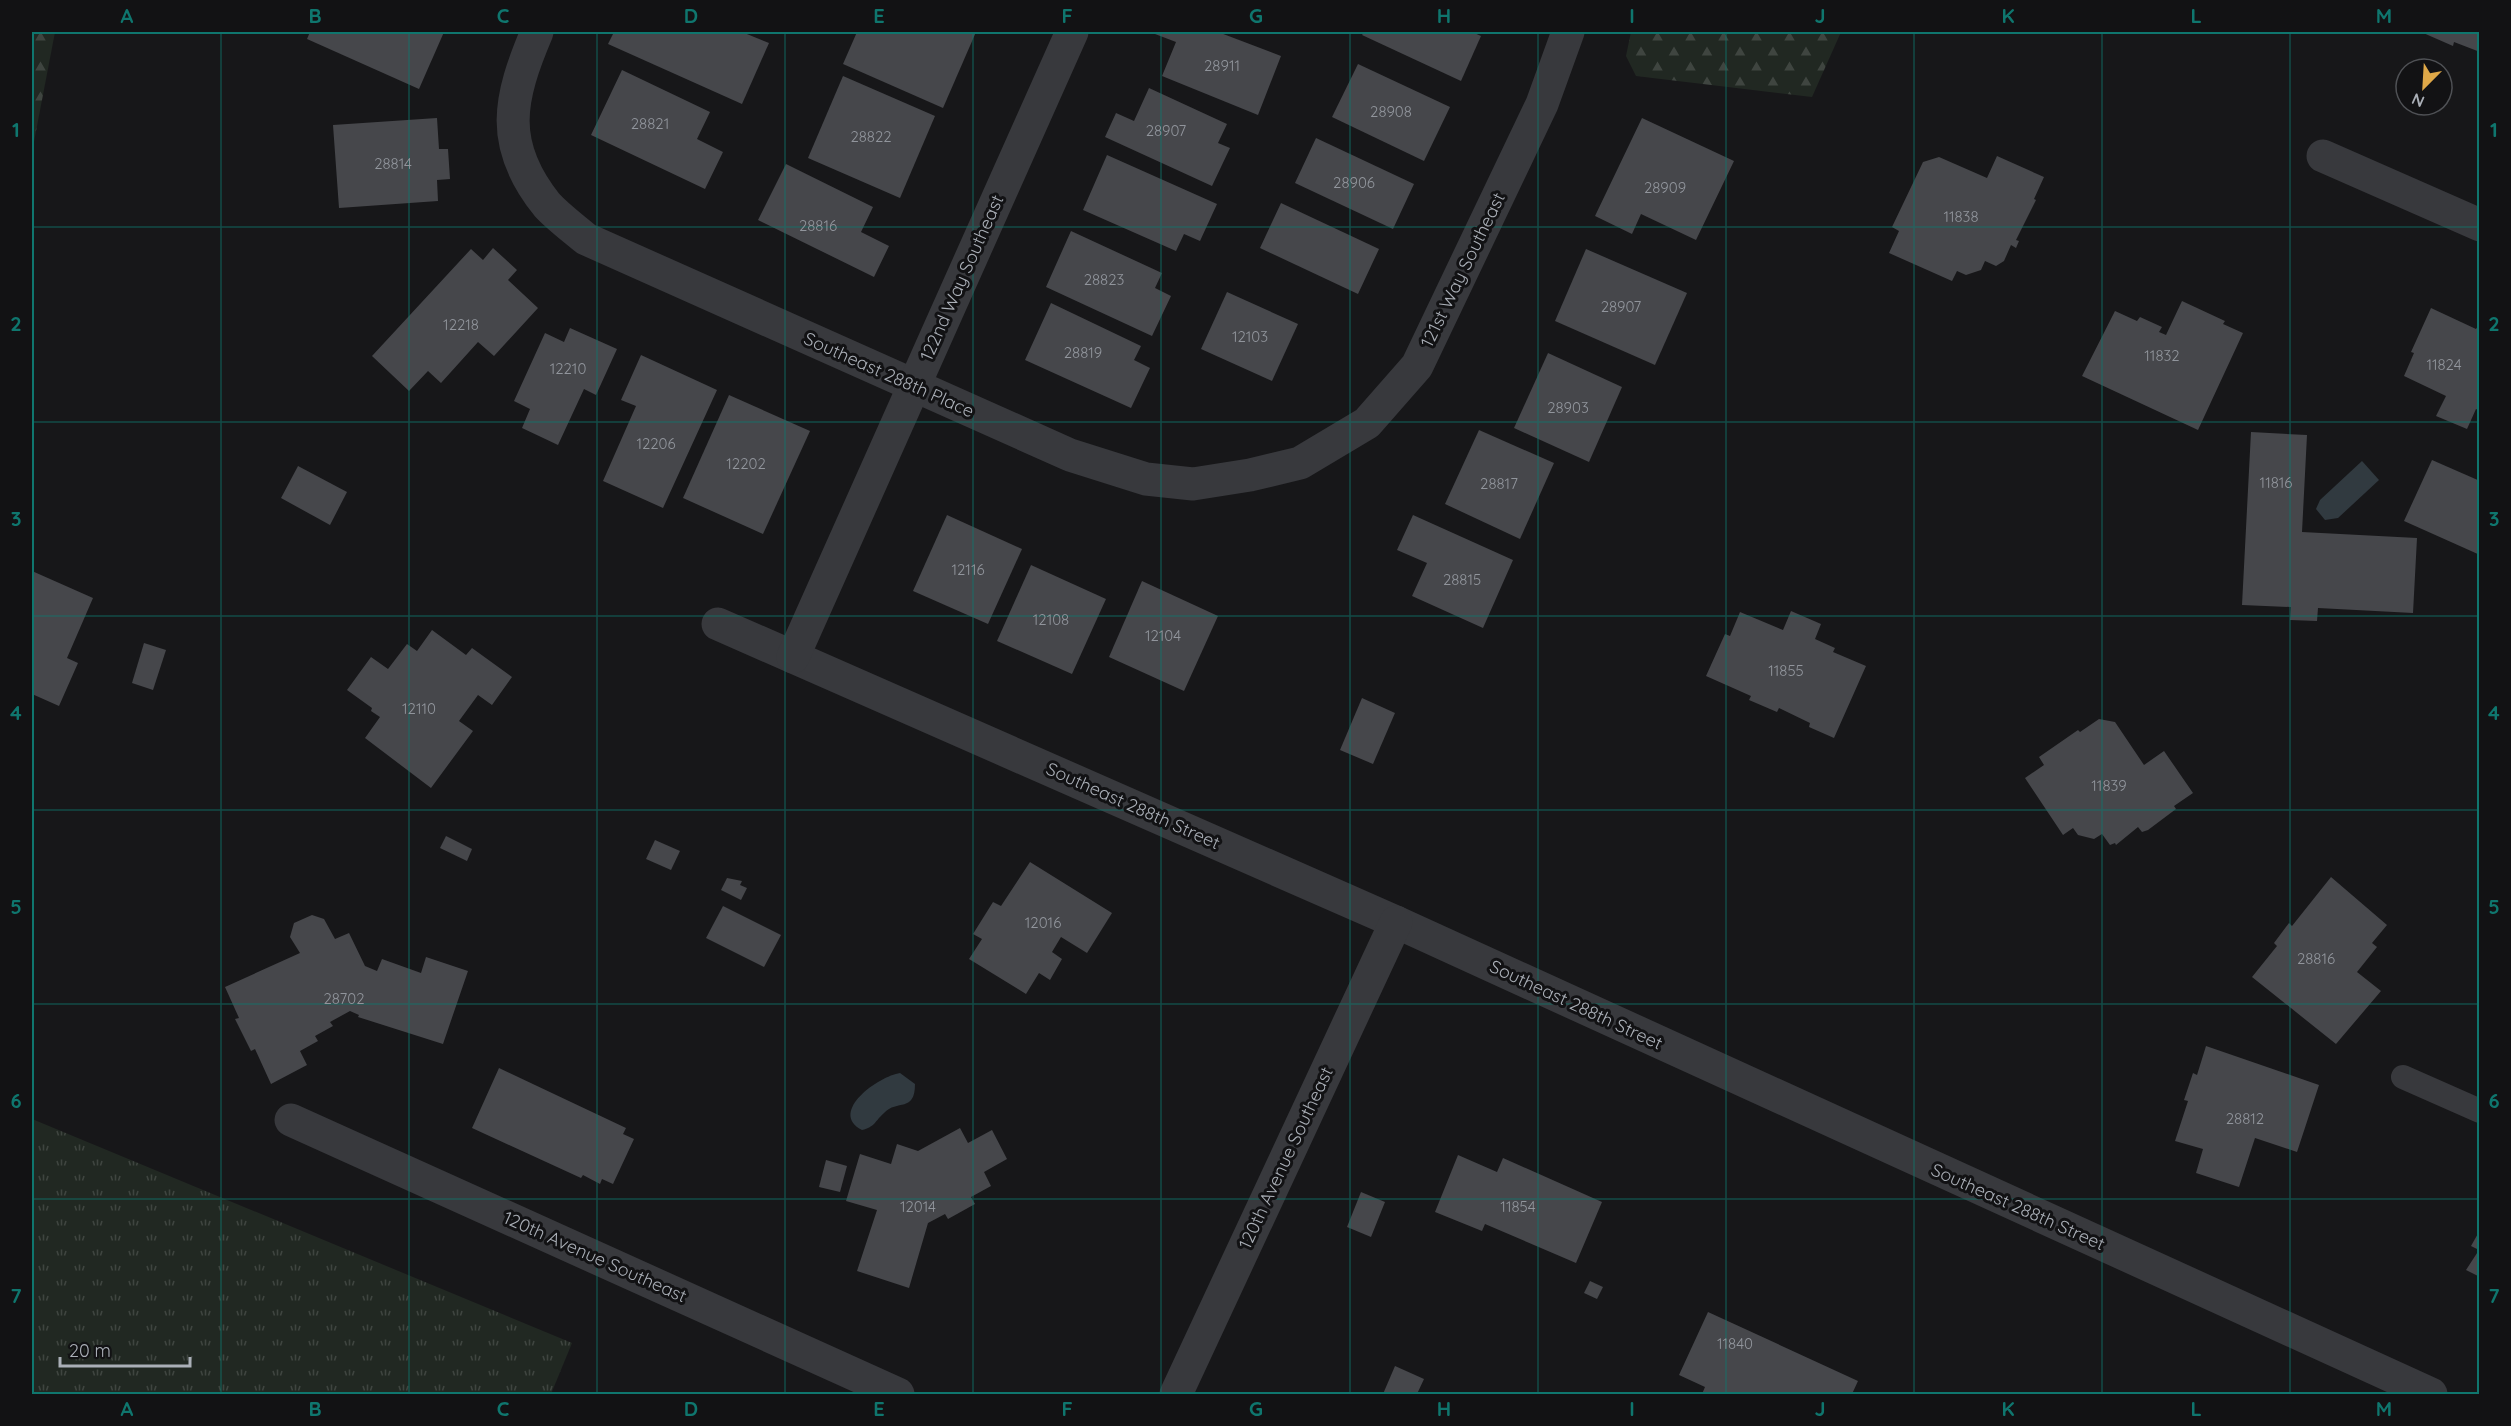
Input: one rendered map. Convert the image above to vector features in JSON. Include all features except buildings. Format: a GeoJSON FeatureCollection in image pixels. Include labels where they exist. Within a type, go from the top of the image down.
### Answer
{"type":"FeatureCollection","features":[{"type":"Feature","properties":{"kind":"street","name":"Southeast 288th Place"},"geometry":{"type":"LineString","coordinates":[[537,32],[523,67],[511,123],[520,164],[548,205],[585,239],[914,387],[1070,454],[1146,479],[1193,484],[1250,475],[1300,463]]}},
{"type":"Feature","properties":{"kind":"street","name":"122nd Way Southeast"},"geometry":{"type":"LineString","coordinates":[[793,657],[1072,32]]}},
{"type":"Feature","properties":{"kind":"street","name":"121st Way Southeast"},"geometry":{"type":"LineString","coordinates":[[1300,463],[1367,423],[1417,366],[1542,104],[1568,32]]}},
{"type":"Feature","properties":{"kind":"street"},"geometry":{"type":"LineString","coordinates":[[2323,156],[2480,225]]}},
{"type":"Feature","properties":{"kind":"street","name":"Southeast 288th Street"},"geometry":{"type":"LineString","coordinates":[[718,624],[1396,922],[2431,1395]]}},
{"type":"Feature","properties":{"kind":"street","name":"120th Avenue Southeast"},"geometry":{"type":"LineString","coordinates":[[1176,1395],[1396,922]]}},
{"type":"Feature","properties":{"kind":"street","name":"120th Avenue Southeast"},"geometry":{"type":"LineString","coordinates":[[291,1120],[898,1395]]}},
{"type":"Feature","properties":{"kind":"lane"},"geometry":{"type":"LineString","coordinates":[[2403,1077],[2480,1111]]}},
{"type":"Feature","properties":{"kind":"green space"},"geometry":{"type":"Polygon","coordinates":[[[32,32],[55,32],[32,152],[32,32]]]}},
{"type":"Feature","properties":{"kind":"green space"},"geometry":{"type":"Polygon","coordinates":[[[1631,32],[1841,32],[1812,97],[1636,76],[1626,56],[1631,32]]]}},
{"type":"Feature","properties":{"kind":"green space"},"geometry":{"type":"Polygon","coordinates":[[[32,1119],[572,1343],[551,1394],[32,1394],[32,1119]]]}},
{"type":"Feature","properties":{"kind":"shaded area"},"geometry":{"type":"Polygon","coordinates":[[[2362,461],[2379,480],[2338,518],[2325,520],[2316,509],[2320,500],[2362,461]]]}},
{"type":"Feature","properties":{"kind":"shaded area"},"geometry":{"type":"Polygon","coordinates":[[[900,1073],[915,1084],[912,1099],[889,1109],[866,1129],[862,1130],[853,1123],[851,1114],[860,1096],[880,1081],[900,1073]]]}}]}
